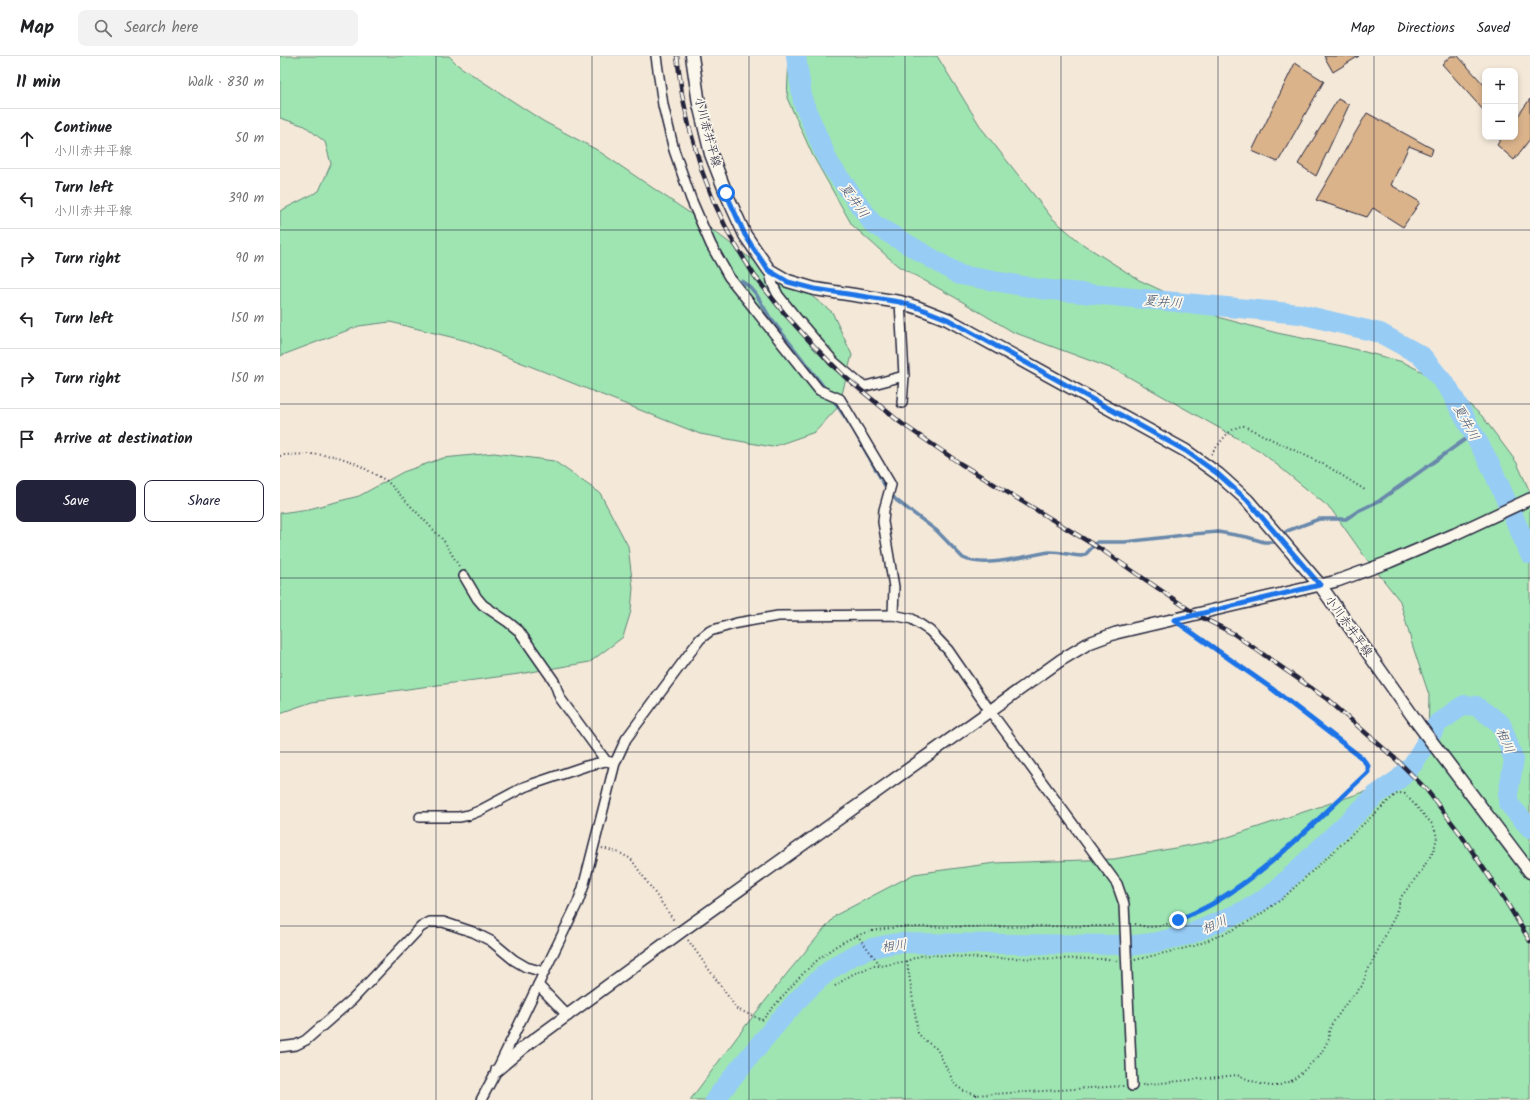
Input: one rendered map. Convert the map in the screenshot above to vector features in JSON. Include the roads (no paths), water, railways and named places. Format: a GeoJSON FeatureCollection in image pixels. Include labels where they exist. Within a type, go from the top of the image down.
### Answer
{"type":"FeatureCollection","features":[{"type":"Feature","properties":{"kind":"main road","name":"小川赤井平線"},"geometry":{"type":"LineString","coordinates":[[692,56],[699,104],[711,154],[726,193],[745,235],[768,270],[788,282],[815,289],[900,302],[947,319],[1186,451],[1218,474],[1247,500],[1320,585],[1419,725],[1530,872]]}},
{"type":"Feature","properties":{"kind":"street"},"geometry":{"type":"LineString","coordinates":[[656,56],[662,105],[674,150],[691,199],[711,245],[729,277],[819,390],[840,399],[892,485],[884,510],[883,522],[894,587],[893,615]]}},
{"type":"Feature","properties":{"kind":"street"},"geometry":{"type":"LineString","coordinates":[[768,270],[772,284],[778,296],[834,362],[861,385],[866,386],[904,376]]}},
{"type":"Feature","properties":{"kind":"street"},"geometry":{"type":"LineString","coordinates":[[900,302],[904,376],[902,403]]}},
{"type":"Feature","properties":{"kind":"street"},"geometry":{"type":"LineString","coordinates":[[497,1070],[524,1047],[682,931],[1061,660],[1089,643],[1116,633],[1337,581],[1389,562],[1455,534],[1530,499]]}},
{"type":"Feature","properties":{"kind":"street"},"geometry":{"type":"LineString","coordinates":[[464,576],[483,605],[519,631],[554,681],[560,698],[610,762]]}},
{"type":"Feature","properties":{"kind":"street"},"geometry":{"type":"LineString","coordinates":[[481,1100],[578,902],[583,888],[610,762],[637,723],[700,639],[710,631],[737,623],[778,616],[893,615],[912,619],[930,631],[948,650],[990,711],[1117,884],[1124,904],[1132,1086]]}},
{"type":"Feature","properties":{"kind":"street"},"geometry":{"type":"LineString","coordinates":[[420,816],[458,817],[469,815],[524,787],[586,766],[610,762]]}},
{"type":"Feature","properties":{"kind":"street"},"geometry":{"type":"LineString","coordinates":[[280,1047],[296,1045],[306,1040],[353,999],[421,927],[430,922],[442,922],[474,932],[491,941],[514,960],[526,967],[544,972]]}},
{"type":"Feature","properties":{"kind":"street"},"geometry":{"type":"LineString","coordinates":[[538,985],[568,1016]]}},
{"type":"Feature","properties":{"kind":"waterway","name":"夏井川"},"geometry":{"type":"LineString","coordinates":[[796,56],[803,102],[829,163],[873,224],[960,275],[1040,289],[1300,314],[1380,333],[1422,356],[1449,389],[1490,464],[1530,554]]}},
{"type":"Feature","properties":{"kind":"waterway"},"geometry":{"type":"LineString","coordinates":[[741,281],[750,287],[756,294],[769,316],[827,391]]}},
{"type":"Feature","properties":{"kind":"waterway"},"geometry":{"type":"LineString","coordinates":[[832,398],[853,429],[885,486],[896,500],[937,531],[963,558],[983,562],[994,562],[1050,552],[1081,556],[1085,555],[1097,542],[1125,542],[1218,532],[1247,537],[1264,542],[1274,542],[1287,531],[1319,519],[1346,519],[1358,511],[1379,501],[1474,433]]}},
{"type":"Feature","properties":{"kind":"waterway","name":"相川"},"geometry":{"type":"LineString","coordinates":[[715,1100],[759,1045],[802,995],[814,983],[840,963],[865,950],[898,943],[1135,945],[1188,935],[1246,910],[1272,894],[1376,795],[1399,779],[1413,764],[1438,723],[1464,705],[1476,706],[1501,724],[1514,760],[1508,794],[1508,803],[1530,828]]}},
{"type":"Feature","properties":{"kind":"railway"},"geometry":{"type":"LineString","coordinates":[[677,56],[682,94],[689,126],[702,171],[714,202],[730,236],[754,275],[784,313],[814,346],[845,377],[901,423],[961,464],[1102,550],[1197,615],[1234,634],[1327,699],[1399,762],[1426,789],[1459,832],[1505,900],[1530,941]]}}]}
